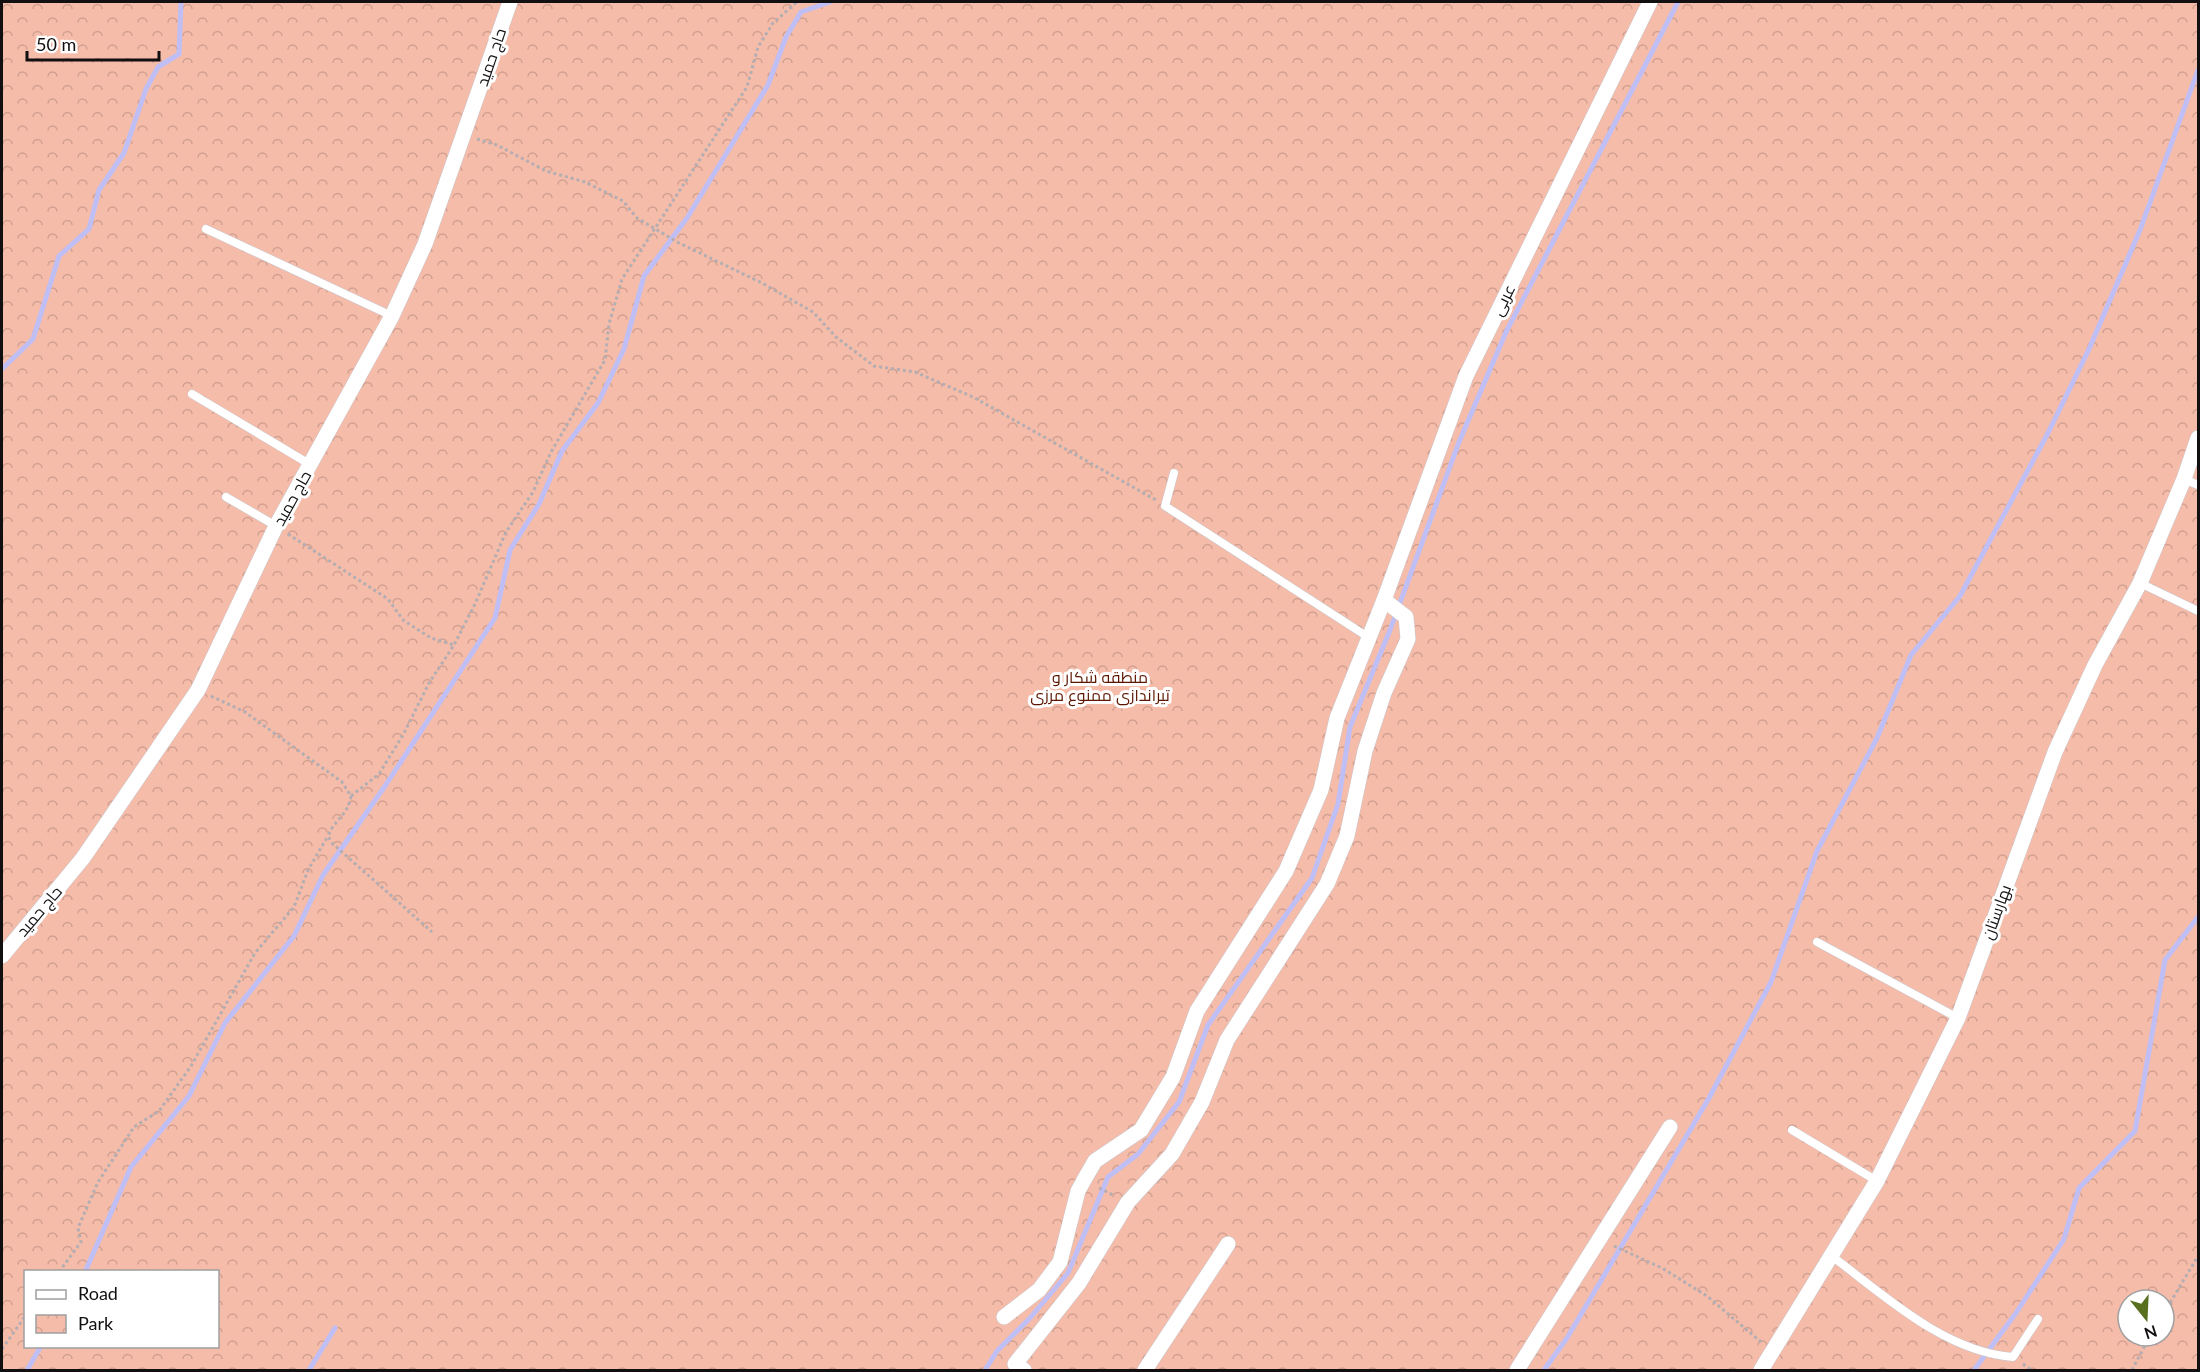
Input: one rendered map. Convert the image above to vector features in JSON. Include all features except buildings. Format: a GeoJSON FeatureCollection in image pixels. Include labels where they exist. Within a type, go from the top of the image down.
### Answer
{"type":"FeatureCollection","features":[{"type":"Feature","properties":{"kind":"street","name":"حاج حمید"},"geometry":{"type":"LineString","coordinates":[[2,956],[83,858],[198,690],[276,526],[392,316],[425,244],[510,2]]}},
{"type":"Feature","properties":{"kind":"street","name":"عربی"},"geometry":{"type":"LineString","coordinates":[[1004,1317],[1039,1290],[1060,1262],[1077,1191],[1095,1161],[1141,1130],[1173,1077],[1197,1011],[1286,871],[1320,790],[1337,718],[1368,637],[1388,602],[1466,376],[1650,2]]}},
{"type":"Feature","properties":{"kind":"street","name":"بهارستان"},"geometry":{"type":"LineString","coordinates":[[1761,1371],[1833,1257],[1877,1181],[1958,1018],[2055,752],[2095,665],[2192,482],[2199,438]]}},
{"type":"Feature","properties":{"kind":"street"},"geometry":{"type":"LineString","coordinates":[[1016,1368],[1079,1283],[1128,1202],[1172,1154],[1202,1102],[1227,1040],[1327,884],[1347,836],[1365,751],[1384,693],[1408,639],[1406,617],[1388,602]]}},
{"type":"Feature","properties":{"kind":"street"},"geometry":{"type":"LineString","coordinates":[[1516,1371],[1670,1127]]}},
{"type":"Feature","properties":{"kind":"street"},"geometry":{"type":"LineString","coordinates":[[1145,1371],[1228,1244]]}},
{"type":"Feature","properties":{"kind":"lane"},"geometry":{"type":"LineString","coordinates":[[206,229],[392,316]]}},
{"type":"Feature","properties":{"kind":"lane"},"geometry":{"type":"LineString","coordinates":[[192,394],[311,465]]}},
{"type":"Feature","properties":{"kind":"lane"},"geometry":{"type":"LineString","coordinates":[[1174,473],[1165,506],[1368,637]]}},
{"type":"Feature","properties":{"kind":"lane"},"geometry":{"type":"LineString","coordinates":[[226,497],[276,526]]}},
{"type":"Feature","properties":{"kind":"lane"},"geometry":{"type":"LineString","coordinates":[[2140,583],[2199,611]]}},
{"type":"Feature","properties":{"kind":"lane"},"geometry":{"type":"LineString","coordinates":[[1817,942],[1958,1018]]}},
{"type":"Feature","properties":{"kind":"lane"},"geometry":{"type":"LineString","coordinates":[[1792,1130],[1877,1181]]}},
{"type":"Feature","properties":{"kind":"lane"},"geometry":{"type":"LineString","coordinates":[[1833,1257],[1940,1333],[1992,1355],[2013,1357],[2038,1319]]}},
{"type":"Feature","properties":{"kind":"path"},"geometry":{"type":"LineString","coordinates":[[351,796],[379,774],[429,683],[454,645],[506,532],[533,492],[551,452],[605,360],[609,324],[622,279],[747,87],[758,46],[773,23],[797,2]]}},
{"type":"Feature","properties":{"kind":"path"},"geometry":{"type":"LineString","coordinates":[[464,135],[497,145],[546,171],[585,182],[622,201],[637,218],[655,230],[813,312],[836,336],[874,366],[915,372],[973,397],[1165,506]]}},
{"type":"Feature","properties":{"kind":"path"},"geometry":{"type":"LineString","coordinates":[[276,526],[388,598],[403,620],[431,638],[454,645]]}},
{"type":"Feature","properties":{"kind":"path"},"geometry":{"type":"LineString","coordinates":[[60,1270],[81,1242],[78,1228],[98,1182],[134,1127],[159,1112],[191,1066],[255,953],[294,907],[308,870],[331,829],[350,809],[351,796],[342,782],[245,712],[198,690]]}},
{"type":"Feature","properties":{"kind":"path"},"geometry":{"type":"LineString","coordinates":[[328,836],[332,843],[432,932]]}},
{"type":"Feature","properties":{"kind":"path"},"geometry":{"type":"LineString","coordinates":[[1092,1184],[1114,1195]]}},
{"type":"Feature","properties":{"kind":"path"},"geometry":{"type":"LineString","coordinates":[[1611,1244],[1662,1268],[1707,1296],[1773,1352]]}},
{"type":"Feature","properties":{"kind":"path"},"geometry":{"type":"LineString","coordinates":[[2176,1293],[2199,1256]]}},
{"type":"Feature","properties":{"kind":"path"},"geometry":{"type":"LineString","coordinates":[[2,1349],[24,1318]]}},
{"type":"Feature","properties":{"kind":"path"},"geometry":{"type":"LineString","coordinates":[[2132,1371],[2144,1348]]}},
{"type":"Feature","properties":{"kind":"green space","name":"منطقه شکار و تیراندازی ممنوع مرزی"},"geometry":{"type":"Polygon","coordinates":[[[2,2],[2198,2],[2198,1370],[2,1370],[2,2]]]}},
{"type":"Feature","properties":{"kind":"waterway"},"geometry":{"type":"LineString","coordinates":[[2,369],[33,339],[59,256],[89,229],[99,190],[124,153],[146,89],[158,67],[179,54],[181,2]]}},
{"type":"Feature","properties":{"kind":"waterway"},"geometry":{"type":"LineString","coordinates":[[86,1270],[131,1167],[189,1096],[225,1023],[294,936],[323,875],[385,786],[495,618],[510,550],[539,504],[562,451],[598,403],[624,349],[644,276],[687,218],[768,85],[786,37],[801,12],[830,2]]}},
{"type":"Feature","properties":{"kind":"waterway"},"geometry":{"type":"LineString","coordinates":[[985,1370],[997,1351],[1030,1318],[1068,1273],[1108,1177],[1138,1154],[1179,1102],[1208,1025],[1312,878],[1338,804],[1350,727],[1390,630],[1459,442],[1506,332],[1678,2]]}},
{"type":"Feature","properties":{"kind":"waterway"},"geometry":{"type":"LineString","coordinates":[[1544,1370],[1567,1338],[1709,1098],[1771,982],[1817,851],[1877,738],[1911,655],[1960,596],[2048,433],[2089,349],[2140,230],[2198,70]]}},
{"type":"Feature","properties":{"kind":"waterway"},"geometry":{"type":"LineString","coordinates":[[1974,1370],[2016,1313],[2064,1239],[2079,1188],[2135,1131],[2165,960],[2198,917]]}},
{"type":"Feature","properties":{"kind":"waterway"},"geometry":{"type":"LineString","coordinates":[[309,1370],[335,1328]]}},
{"type":"Feature","properties":{"kind":"waterway"},"geometry":{"type":"LineString","coordinates":[[27,1370],[40,1348]]}}]}
